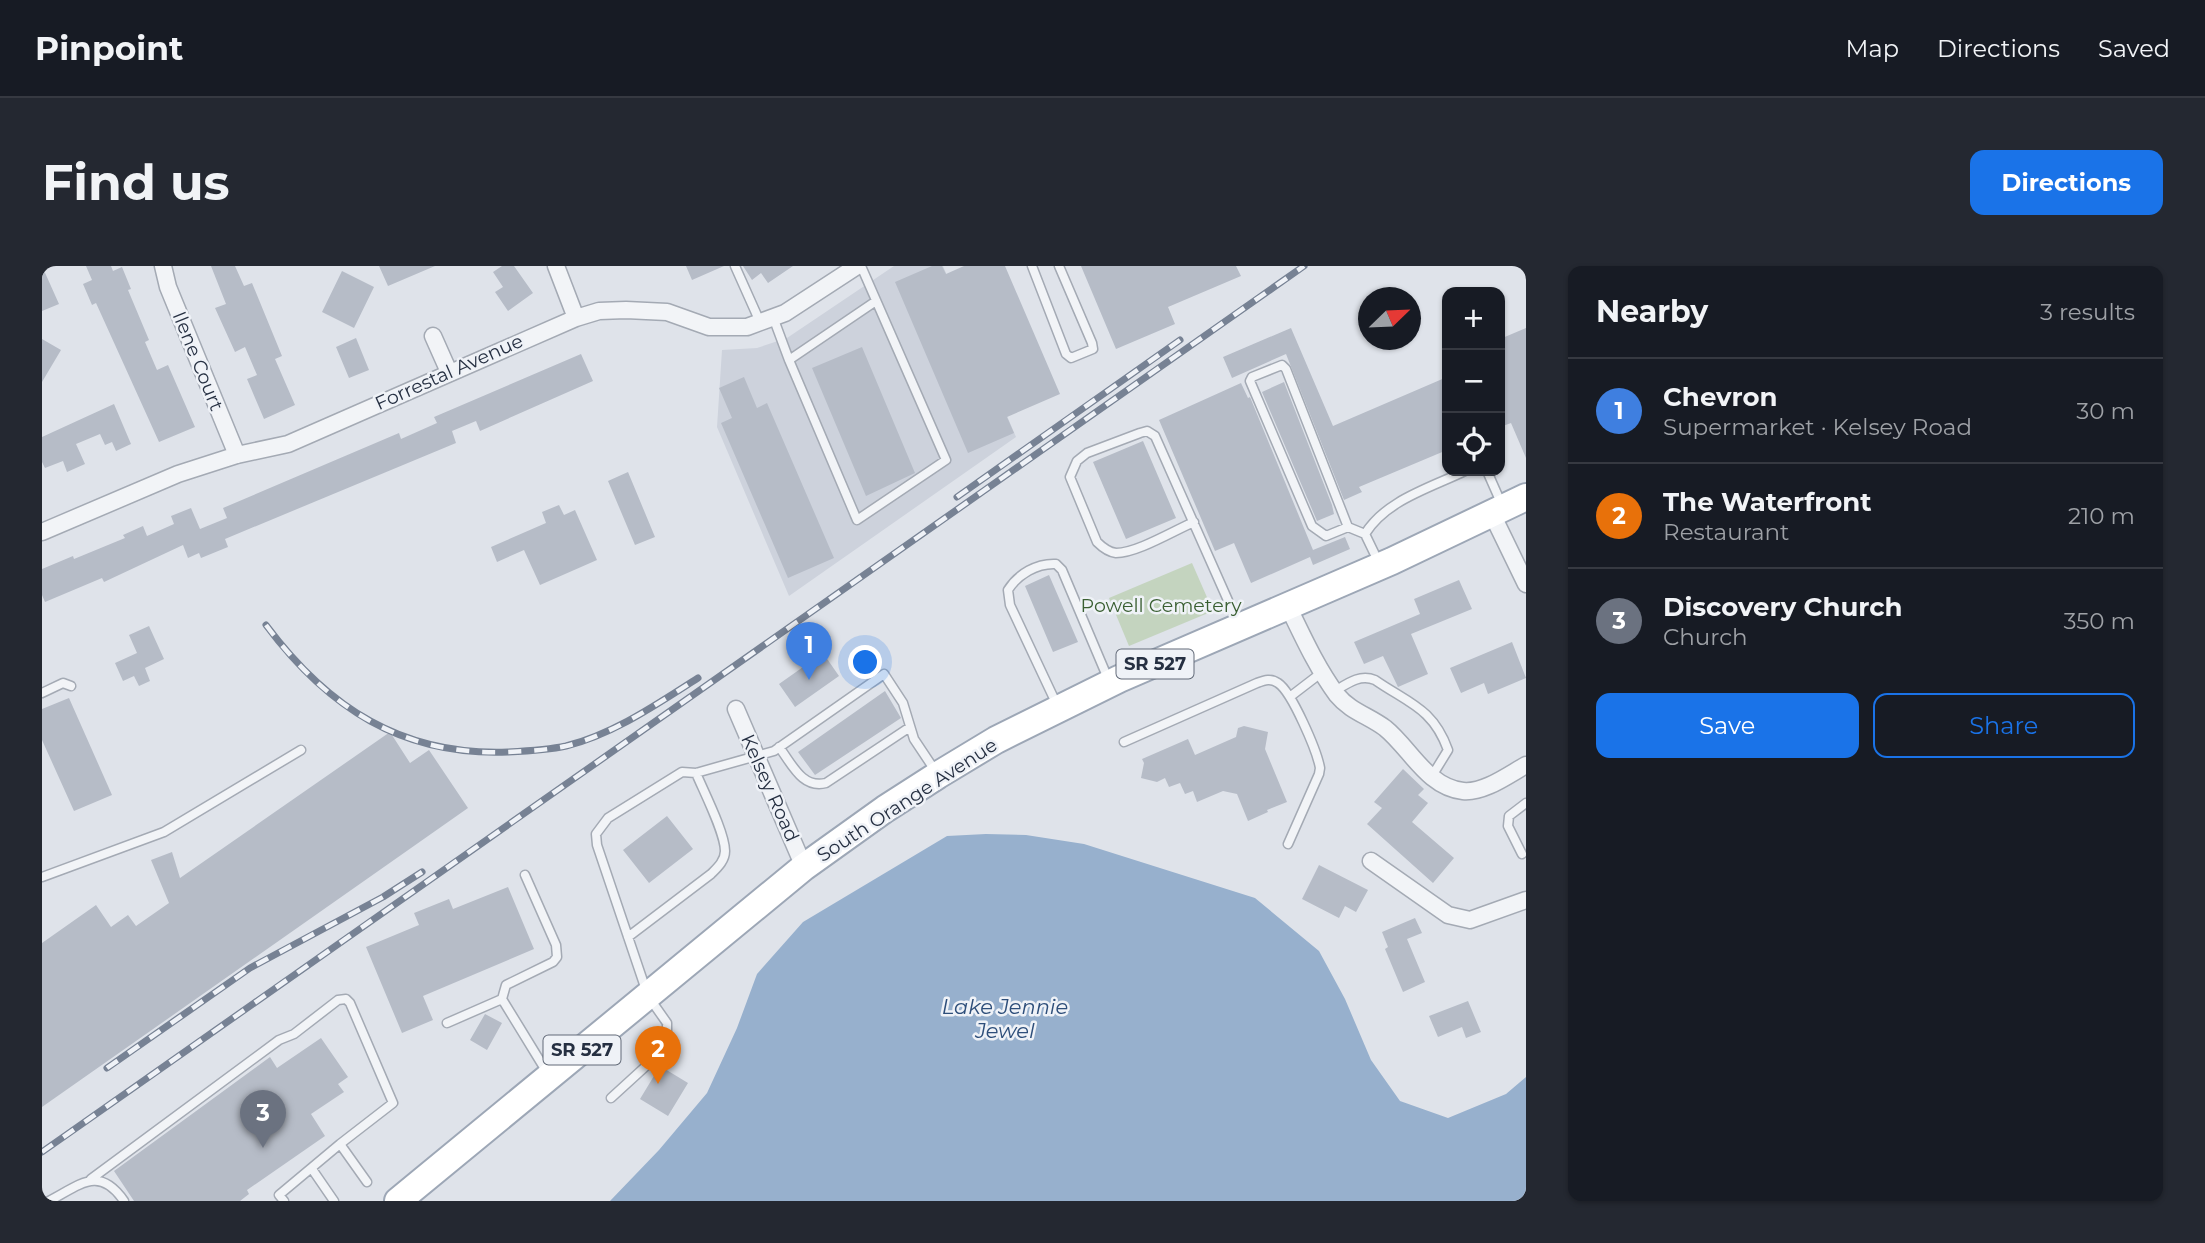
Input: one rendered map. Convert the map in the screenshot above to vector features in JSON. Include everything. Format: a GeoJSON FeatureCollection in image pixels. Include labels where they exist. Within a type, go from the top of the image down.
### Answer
{"type":"FeatureCollection","features":[{"type":"Feature","properties":{"kind":"main road","name":"South Orange Avenue"},"geometry":{"type":"LineString","coordinates":[[398,1201],[804,867],[938,775],[996,740],[1110,683],[1380,566],[1507,506]]}},
{"type":"Feature","properties":{"kind":"street","name":"Ilene Court"},"geometry":{"type":"LineString","coordinates":[[163,266],[168,287],[237,455]]}},
{"type":"Feature","properties":{"kind":"street"},"geometry":{"type":"LineString","coordinates":[[556,266],[576,318]]}},
{"type":"Feature","properties":{"kind":"street","name":"Forrestal Avenue"},"geometry":{"type":"LineString","coordinates":[[42,532],[178,474],[237,455],[288,444],[576,318],[599,311],[667,312],[709,327],[747,327],[785,313],[859,266]]}},
{"type":"Feature","properties":{"kind":"street"},"geometry":{"type":"LineString","coordinates":[[433,336],[449,372]]}},
{"type":"Feature","properties":{"kind":"street"},"geometry":{"type":"LineString","coordinates":[[1507,506],[1526,584]]}},
{"type":"Feature","properties":{"kind":"street"},"geometry":{"type":"LineString","coordinates":[[1288,606],[1321,673],[1335,691],[1353,710],[1386,729],[1432,776],[1450,788],[1465,791],[1486,786],[1526,765]]}},
{"type":"Feature","properties":{"kind":"street","name":"Kelsey Road"},"geometry":{"type":"LineString","coordinates":[[736,709],[804,867]]}},
{"type":"Feature","properties":{"kind":"street"},"geometry":{"type":"LineString","coordinates":[[1371,861],[1448,915],[1470,920],[1526,900]]}},
{"type":"Feature","properties":{"kind":"lane"},"geometry":{"type":"LineString","coordinates":[[735,266],[789,360],[857,520],[946,460],[859,266]]}},
{"type":"Feature","properties":{"kind":"lane"},"geometry":{"type":"LineString","coordinates":[[1032,266],[1066,355],[1070,358],[1093,349],[1059,266]]}},
{"type":"Feature","properties":{"kind":"lane"},"geometry":{"type":"LineString","coordinates":[[789,360],[876,301]]}},
{"type":"Feature","properties":{"kind":"lane"},"geometry":{"type":"LineString","coordinates":[[1348,527],[1286,369],[1282,365],[1252,377],[1250,381],[1312,526],[1326,536],[1348,527],[1365,534],[1380,566]]}},
{"type":"Feature","properties":{"kind":"lane"},"geometry":{"type":"LineString","coordinates":[[1194,523],[1136,548],[1115,553],[1103,549],[1097,542],[1070,477],[1077,461],[1087,453],[1147,431],[1155,436],[1194,523],[1240,627]]}},
{"type":"Feature","properties":{"kind":"lane"},"geometry":{"type":"LineString","coordinates":[[1365,534],[1373,520],[1386,508],[1454,476]]}},
{"type":"Feature","properties":{"kind":"lane"},"geometry":{"type":"LineString","coordinates":[[1490,476],[1507,506]]}},
{"type":"Feature","properties":{"kind":"lane"},"geometry":{"type":"LineString","coordinates":[[1058,708],[1010,605],[1008,590],[1014,580],[1030,570],[1056,564],[1062,570],[1110,683]]}},
{"type":"Feature","properties":{"kind":"lane"},"geometry":{"type":"LineString","coordinates":[[1291,696],[1321,673]]}},
{"type":"Feature","properties":{"kind":"lane"},"geometry":{"type":"LineString","coordinates":[[611,1098],[657,1056],[667,1039],[667,1023],[648,996],[597,845],[596,834],[608,818],[682,772],[696,773],[756,757],[779,747],[884,674],[903,703],[914,739],[938,775]]}},
{"type":"Feature","properties":{"kind":"lane"},"geometry":{"type":"LineString","coordinates":[[1335,691],[1358,678],[1366,677],[1375,680],[1429,716],[1436,724],[1448,750],[1432,776]]}},
{"type":"Feature","properties":{"kind":"lane"},"geometry":{"type":"LineString","coordinates":[[1124,742],[1266,680],[1279,683],[1291,696],[1320,768],[1288,844]]}},
{"type":"Feature","properties":{"kind":"lane"},"geometry":{"type":"LineString","coordinates":[[42,693],[63,683],[71,686]]}},
{"type":"Feature","properties":{"kind":"lane"},"geometry":{"type":"LineString","coordinates":[[779,747],[805,781],[819,785],[910,727]]}},
{"type":"Feature","properties":{"kind":"lane"},"geometry":{"type":"LineString","coordinates":[[42,877],[164,832],[300,750]]}},
{"type":"Feature","properties":{"kind":"lane"},"geometry":{"type":"LineString","coordinates":[[628,937],[721,864],[725,852],[722,837],[696,773]]}},
{"type":"Feature","properties":{"kind":"lane"},"geometry":{"type":"LineString","coordinates":[[1522,854],[1507,826],[1509,816],[1526,803]]}},
{"type":"Feature","properties":{"kind":"lane"},"geometry":{"type":"LineString","coordinates":[[525,876],[556,945],[557,957],[553,962],[506,985],[502,999],[550,1076]]}},
{"type":"Feature","properties":{"kind":"lane"},"geometry":{"type":"LineString","coordinates":[[49,1201],[91,1179],[279,1040],[294,1034],[338,1000],[345,999],[350,1003],[393,1103],[340,1143],[282,1198],[270,1201]]}},
{"type":"Feature","properties":{"kind":"lane"},"geometry":{"type":"LineString","coordinates":[[447,1023],[502,999]]}},
{"type":"Feature","properties":{"kind":"lane"},"geometry":{"type":"LineString","coordinates":[[340,1143],[367,1182]]}},
{"type":"Feature","properties":{"kind":"lane"},"geometry":{"type":"LineString","coordinates":[[312,1169],[334,1201]]}},
{"type":"Feature","properties":{"kind":"lane"},"geometry":{"type":"LineString","coordinates":[[91,1179],[103,1181],[115,1188],[124,1201]]}},
{"type":"Feature","properties":{"kind":"shaded area"},"geometry":{"type":"Polygon","coordinates":[[[894,266],[943,266],[1016,437],[789,596],[717,427],[722,350],[757,348],[787,338],[894,266]]]}},
{"type":"Feature","properties":{"kind":"green space","name":"Powell Cemetery"},"geometry":{"type":"Polygon","coordinates":[[[1192,563],[1213,611],[1129,646],[1109,598],[1192,563]]]}},
{"type":"Feature","properties":{"kind":"water","name":"Lake Jennie Jewel"},"geometry":{"type":"Polygon","coordinates":[[[1026,835],[1084,844],[1255,898],[1319,951],[1345,999],[1371,1060],[1400,1101],[1448,1118],[1506,1094],[1526,1077],[1526,1201],[610,1201],[659,1150],[707,1093],[737,1028],[757,974],[803,922],[947,836],[1026,835]]]}},
{"type":"Feature","properties":{"kind":"building"},"geometry":{"type":"Polygon","coordinates":[[[42,266],[59,304],[42,311],[42,266]]]}},
{"type":"Feature","properties":{"kind":"building"},"geometry":{"type":"Polygon","coordinates":[[[86,266],[111,266],[113,271],[122,267],[131,289],[128,290],[149,340],[145,342],[157,370],[168,365],[195,427],[159,442],[96,303],[92,305],[83,284],[92,280],[86,266]]]}},
{"type":"Feature","properties":{"kind":"building"},"geometry":{"type":"Polygon","coordinates":[[[211,266],[235,266],[244,286],[252,283],[282,356],[275,359],[295,405],[264,419],[247,379],[257,375],[245,347],[235,352],[215,308],[226,304],[211,266]]]}},
{"type":"Feature","properties":{"kind":"building"},"geometry":{"type":"Polygon","coordinates":[[[379,266],[435,266],[388,286],[379,266]]]}},
{"type":"Feature","properties":{"kind":"building"},"geometry":{"type":"Polygon","coordinates":[[[502,266],[514,266],[533,293],[508,311],[495,292],[503,287],[493,272],[502,266]]]}},
{"type":"Feature","properties":{"kind":"building"},"geometry":{"type":"Polygon","coordinates":[[[686,266],[724,266],[692,280],[686,266]]]}},
{"type":"Feature","properties":{"kind":"building"},"geometry":{"type":"Polygon","coordinates":[[[743,266],[793,266],[768,283],[761,273],[752,280],[743,266]]]}},
{"type":"Feature","properties":{"kind":"building"},"geometry":{"type":"Polygon","coordinates":[[[932,266],[942,266],[946,274],[964,266],[1005,266],[1060,394],[1007,417],[1014,433],[968,453],[895,282],[932,266]]]}},
{"type":"Feature","properties":{"kind":"building"},"geometry":{"type":"Polygon","coordinates":[[[1081,266],[1236,266],[1241,276],[1168,307],[1175,324],[1116,349],[1081,266]]]}},
{"type":"Feature","properties":{"kind":"building"},"geometry":{"type":"Polygon","coordinates":[[[342,271],[374,287],[354,328],[322,312],[342,271]]]}},
{"type":"Feature","properties":{"kind":"building"},"geometry":{"type":"Polygon","coordinates":[[[1291,328],[1333,426],[1442,379],[1442,452],[1359,487],[1362,492],[1344,500],[1286,354],[1232,378],[1223,357],[1291,328]]]}},
{"type":"Feature","properties":{"kind":"building"},"geometry":{"type":"Polygon","coordinates":[[[1526,328],[1526,458],[1511,423],[1505,425],[1505,337],[1526,328]]]}},
{"type":"Feature","properties":{"kind":"building"},"geometry":{"type":"Polygon","coordinates":[[[356,338],[369,370],[349,378],[336,347],[356,338]]]}},
{"type":"Feature","properties":{"kind":"building"},"geometry":{"type":"Polygon","coordinates":[[[42,339],[61,350],[42,382],[42,339]]]}},
{"type":"Feature","properties":{"kind":"building"},"geometry":{"type":"Polygon","coordinates":[[[862,347],[915,473],[866,496],[812,368],[862,347]]]}},
{"type":"Feature","properties":{"kind":"building"},"geometry":{"type":"Polygon","coordinates":[[[581,354],[593,381],[480,431],[476,421],[452,431],[456,443],[225,539],[228,547],[201,558],[199,553],[188,558],[183,545],[104,582],[102,578],[45,602],[42,595],[42,569],[125,538],[123,535],[143,526],[147,536],[174,524],[171,516],[191,508],[200,529],[227,518],[223,508],[399,433],[401,439],[437,423],[434,417],[581,354]]]}},
{"type":"Feature","properties":{"kind":"building"},"geometry":{"type":"Polygon","coordinates":[[[744,377],[757,408],[767,403],[834,558],[788,578],[721,423],[732,418],[719,388],[744,377]]]}},
{"type":"Feature","properties":{"kind":"building"},"geometry":{"type":"Polygon","coordinates":[[[1284,382],[1332,505],[1334,514],[1317,521],[1262,392],[1284,382]]]}},
{"type":"Feature","properties":{"kind":"building"},"geometry":{"type":"Polygon","coordinates":[[[1241,383],[1248,398],[1250,397],[1313,550],[1345,537],[1350,549],[1313,565],[1310,557],[1251,583],[1234,543],[1215,551],[1159,420],[1241,383]]]}},
{"type":"Feature","properties":{"kind":"building"},"geometry":{"type":"Polygon","coordinates":[[[114,404],[131,444],[116,451],[112,442],[105,445],[100,434],[76,444],[85,464],[67,472],[63,461],[45,468],[42,462],[42,437],[114,404]]]}},
{"type":"Feature","properties":{"kind":"building"},"geometry":{"type":"Polygon","coordinates":[[[1143,441],[1176,518],[1126,539],[1093,462],[1143,441]]]}},
{"type":"Feature","properties":{"kind":"building"},"geometry":{"type":"Polygon","coordinates":[[[628,472],[655,537],[635,545],[608,481],[628,472]]]}},
{"type":"Feature","properties":{"kind":"building"},"geometry":{"type":"Polygon","coordinates":[[[559,505],[564,515],[575,510],[597,560],[540,585],[524,550],[497,562],[491,547],[546,523],[542,512],[559,505]]]}},
{"type":"Feature","properties":{"kind":"building"},"geometry":{"type":"Polygon","coordinates":[[[1049,575],[1078,642],[1053,652],[1025,586],[1049,575]]]}},
{"type":"Feature","properties":{"kind":"building"},"geometry":{"type":"Polygon","coordinates":[[[1459,580],[1472,609],[1411,634],[1428,674],[1398,687],[1383,656],[1364,664],[1354,642],[1420,614],[1414,599],[1459,580]]]}},
{"type":"Feature","properties":{"kind":"building"},"geometry":{"type":"Polygon","coordinates":[[[149,626],[164,659],[145,668],[150,681],[139,686],[134,676],[123,681],[115,663],[137,653],[129,635],[149,626]]]}},
{"type":"Feature","properties":{"kind":"building"},"geometry":{"type":"Polygon","coordinates":[[[1512,642],[1526,678],[1488,694],[1484,683],[1461,693],[1450,668],[1512,642]]]}},
{"type":"Feature","properties":{"kind":"building"},"geometry":{"type":"Polygon","coordinates":[[[823,653],[839,676],[795,707],[779,684],[823,653]]]}},
{"type":"Feature","properties":{"kind":"building"},"geometry":{"type":"Polygon","coordinates":[[[885,691],[901,718],[815,775],[798,752],[885,691]]]}},
{"type":"Feature","properties":{"kind":"building"},"geometry":{"type":"Polygon","coordinates":[[[69,698],[112,795],[74,811],[42,740],[42,709],[69,698]]]}},
{"type":"Feature","properties":{"kind":"building"},"geometry":{"type":"Polygon","coordinates":[[[1244,726],[1268,732],[1265,749],[1287,802],[1267,810],[1268,812],[1248,821],[1237,794],[1223,791],[1197,802],[1193,791],[1185,794],[1180,783],[1169,787],[1165,778],[1157,782],[1141,778],[1144,763],[1142,759],[1188,739],[1195,755],[1236,737],[1238,728],[1244,726]]]}},
{"type":"Feature","properties":{"kind":"building"},"geometry":{"type":"Polygon","coordinates":[[[390,732],[410,763],[429,750],[468,808],[42,1107],[42,943],[96,905],[111,927],[128,915],[136,926],[169,903],[151,860],[172,852],[180,878],[390,732]]]}},
{"type":"Feature","properties":{"kind":"building"},"geometry":{"type":"Polygon","coordinates":[[[1403,769],[1424,789],[1418,795],[1428,803],[1412,822],[1454,858],[1433,883],[1367,824],[1382,808],[1374,802],[1403,769]]]}},
{"type":"Feature","properties":{"kind":"building"},"geometry":{"type":"Polygon","coordinates":[[[667,816],[693,849],[649,883],[623,850],[667,816]]]}},
{"type":"Feature","properties":{"kind":"building"},"geometry":{"type":"Polygon","coordinates":[[[1319,865],[1368,890],[1356,912],[1345,906],[1339,918],[1302,899],[1319,865]]]}},
{"type":"Feature","properties":{"kind":"building"},"geometry":{"type":"Polygon","coordinates":[[[508,887],[534,949],[423,996],[433,1020],[402,1033],[366,947],[419,925],[414,913],[449,899],[453,909],[508,887]]]}},
{"type":"Feature","properties":{"kind":"building"},"geometry":{"type":"Polygon","coordinates":[[[1415,918],[1422,933],[1407,939],[1425,982],[1403,992],[1385,949],[1388,947],[1382,932],[1415,918]]]}},
{"type":"Feature","properties":{"kind":"building"},"geometry":{"type":"Polygon","coordinates":[[[1468,1001],[1481,1032],[1466,1038],[1462,1027],[1438,1037],[1429,1016],[1468,1001]]]}},
{"type":"Feature","properties":{"kind":"building"},"geometry":{"type":"Polygon","coordinates":[[[485,1014],[502,1023],[487,1050],[470,1040],[485,1014]]]}},
{"type":"Feature","properties":{"kind":"building"},"geometry":{"type":"Polygon","coordinates":[[[321,1038],[348,1077],[338,1084],[344,1092],[311,1114],[325,1136],[247,1190],[249,1194],[240,1201],[134,1201],[114,1171],[270,1057],[277,1068],[321,1038]]]}},
{"type":"Feature","properties":{"kind":"building"},"geometry":{"type":"Polygon","coordinates":[[[660,1066],[688,1083],[668,1116],[640,1099],[660,1066]]]}},
{"type":"Feature","properties":{"kind":"railway"},"geometry":{"type":"LineString","coordinates":[[42,1152],[1304,266]]}},
{"type":"Feature","properties":{"kind":"railway"},"geometry":{"type":"LineString","coordinates":[[957,497],[1180,340]]}},
{"type":"Feature","properties":{"kind":"railway"},"geometry":{"type":"LineString","coordinates":[[266,625],[315,680],[342,703],[370,721],[434,746],[470,751],[538,750],[584,741],[635,717],[698,678]]}},
{"type":"Feature","properties":{"kind":"railway"},"geometry":{"type":"LineString","coordinates":[[107,1068],[250,968],[383,897],[422,872]]}},
{"type":"Feature","properties":{"kind":"place","name":"Chevron"},"geometry":{"type":"Point","coordinates":[809,680]}},
{"type":"Feature","properties":{"kind":"place","name":"The Waterfront"},"geometry":{"type":"Point","coordinates":[658,1084]}},
{"type":"Feature","properties":{"kind":"place","name":"Discovery Church"},"geometry":{"type":"Point","coordinates":[263,1148]}}]}
